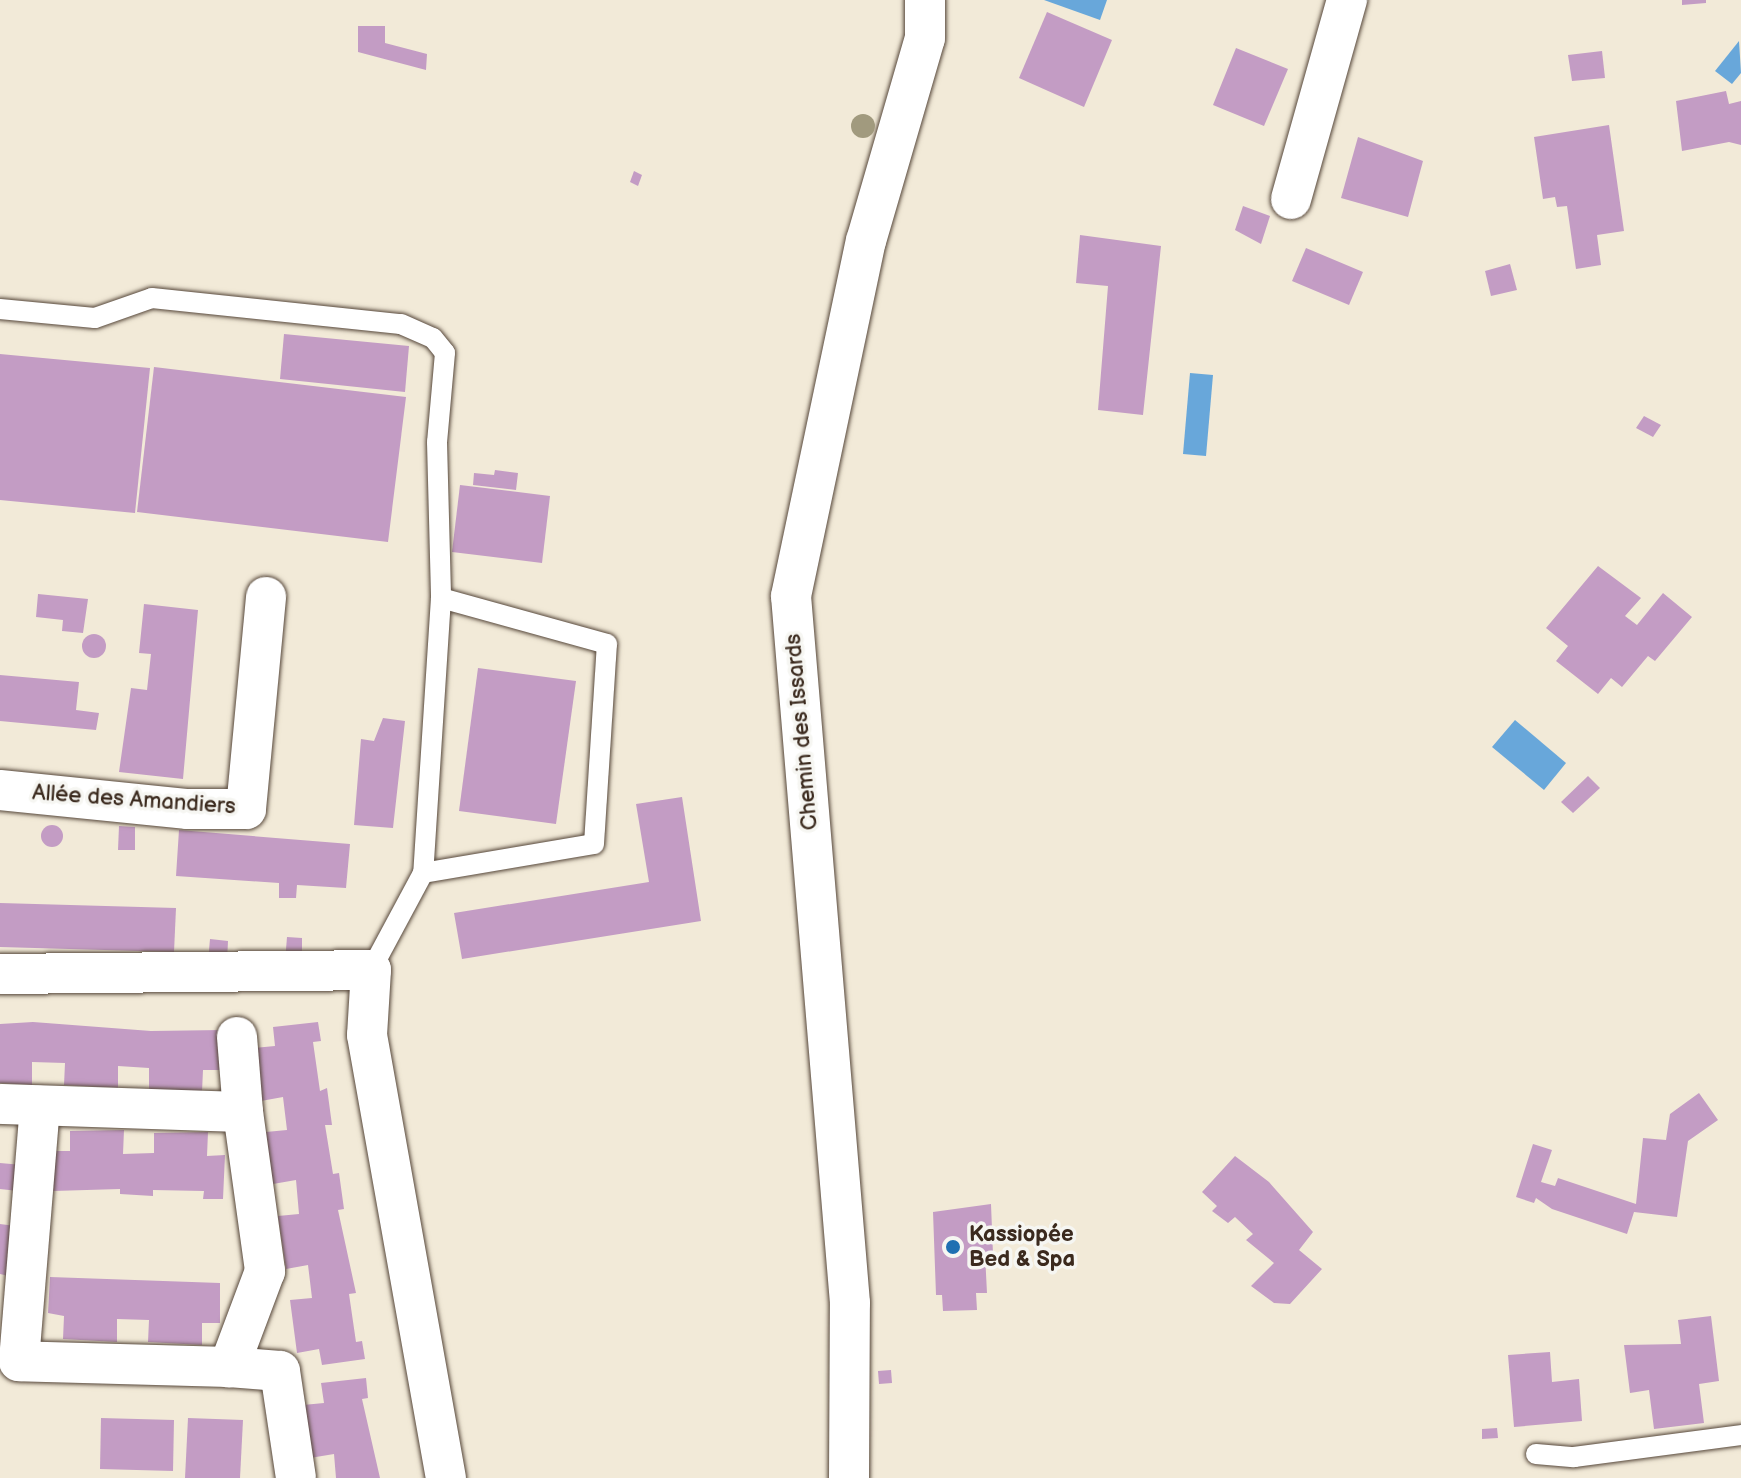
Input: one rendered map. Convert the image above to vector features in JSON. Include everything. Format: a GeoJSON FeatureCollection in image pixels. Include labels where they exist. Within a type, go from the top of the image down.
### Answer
{"type":"FeatureCollection","features":[{"type":"Feature","properties":{"kind":"street","name":"Chemin des Issards"},"geometry":{"type":"LineString","coordinates":[[849,1478],[850,1303],[791,596],[866,241],[925,38],[925,0]]}},
{"type":"Feature","properties":{"kind":"street"},"geometry":{"type":"LineString","coordinates":[[1291,199],[1347,0]]}},
{"type":"Feature","properties":{"kind":"street","name":"Allée des Amandiers"},"geometry":{"type":"LineString","coordinates":[[0,790],[188,809],[246,809],[266,597]]}},
{"type":"Feature","properties":{"kind":"street"},"geometry":{"type":"LineString","coordinates":[[0,974],[371,970],[367,1035],[446,1478]]}},
{"type":"Feature","properties":{"kind":"street"},"geometry":{"type":"LineString","coordinates":[[229,1367],[265,1271],[243,1112],[237,1037]]}},
{"type":"Feature","properties":{"kind":"street"},"geometry":{"type":"LineString","coordinates":[[0,1104],[243,1112]]}},
{"type":"Feature","properties":{"kind":"street"},"geometry":{"type":"LineString","coordinates":[[40,1106],[19,1361],[280,1371],[296,1478]]}},
{"type":"Feature","properties":{"kind":"lane"},"geometry":{"type":"LineString","coordinates":[[0,309],[95,318],[152,298],[401,324],[433,338],[445,353],[437,442],[441,598],[423,873],[371,970]]}},
{"type":"Feature","properties":{"kind":"lane"},"geometry":{"type":"LineString","coordinates":[[423,873],[594,844],[607,644],[441,598]]}},
{"type":"Feature","properties":{"kind":"lane"},"geometry":{"type":"LineString","coordinates":[[1536,1454],[1574,1457],[1741,1435]]}},
{"type":"Feature","properties":{"kind":"water"},"geometry":{"type":"Polygon","coordinates":[[[1044,0],[1107,0],[1100,20],[1044,0]]]}},
{"type":"Feature","properties":{"kind":"water"},"geometry":{"type":"Polygon","coordinates":[[[1739,41],[1741,73],[1732,84],[1715,71],[1739,41]]]}},
{"type":"Feature","properties":{"kind":"water"},"geometry":{"type":"Polygon","coordinates":[[[1190,373],[1213,375],[1206,456],[1183,454],[1190,373]]]}},
{"type":"Feature","properties":{"kind":"water"},"geometry":{"type":"Polygon","coordinates":[[[1515,720],[1566,763],[1544,790],[1492,747],[1515,720]]]}},
{"type":"Feature","properties":{"kind":"building"},"geometry":{"type":"Polygon","coordinates":[[[1682,0],[1706,0],[1706,3],[1682,5],[1682,0]]]}},
{"type":"Feature","properties":{"kind":"building"},"geometry":{"type":"Polygon","coordinates":[[[1047,12],[1112,40],[1084,107],[1019,78],[1047,12]]]}},
{"type":"Feature","properties":{"kind":"building"},"geometry":{"type":"Polygon","coordinates":[[[358,26],[385,26],[385,43],[427,54],[426,70],[358,52],[358,26]]]}},
{"type":"Feature","properties":{"kind":"building"},"geometry":{"type":"Polygon","coordinates":[[[1236,48],[1288,69],[1264,126],[1213,105],[1236,48]]]}},
{"type":"Feature","properties":{"kind":"building"},"geometry":{"type":"Polygon","coordinates":[[[1602,51],[1605,78],[1572,81],[1568,55],[1602,51]]]}},
{"type":"Feature","properties":{"kind":"building"},"geometry":{"type":"Polygon","coordinates":[[[1726,91],[1729,104],[1741,101],[1741,145],[1729,142],[1682,151],[1676,101],[1726,91]]]}},
{"type":"Feature","properties":{"kind":"building"},"geometry":{"type":"Polygon","coordinates":[[[1609,125],[1624,231],[1597,235],[1601,265],[1576,269],[1567,206],[1557,207],[1555,197],[1543,199],[1534,137],[1609,125]]]}},
{"type":"Feature","properties":{"kind":"building"},"geometry":{"type":"Polygon","coordinates":[[[1358,137],[1423,161],[1408,217],[1341,198],[1358,137]]]}},
{"type":"Feature","properties":{"kind":"building"},"geometry":{"type":"Polygon","coordinates":[[[634,171],[642,175],[638,186],[630,182],[634,171]]]}},
{"type":"Feature","properties":{"kind":"building"},"geometry":{"type":"Polygon","coordinates":[[[1243,206],[1270,216],[1261,244],[1235,230],[1243,206]]]}},
{"type":"Feature","properties":{"kind":"building"},"geometry":{"type":"Polygon","coordinates":[[[1080,235],[1161,246],[1143,415],[1098,410],[1108,286],[1076,283],[1080,235]]]}},
{"type":"Feature","properties":{"kind":"building"},"geometry":{"type":"Polygon","coordinates":[[[1306,248],[1363,272],[1349,305],[1292,281],[1306,248]]]}},
{"type":"Feature","properties":{"kind":"building"},"geometry":{"type":"Polygon","coordinates":[[[1510,264],[1517,290],[1491,296],[1485,271],[1510,264]]]}},
{"type":"Feature","properties":{"kind":"building"},"geometry":{"type":"Polygon","coordinates":[[[284,334],[409,346],[405,392],[280,379],[284,334]]]}},
{"type":"Feature","properties":{"kind":"building"},"geometry":{"type":"Polygon","coordinates":[[[0,354],[150,368],[135,513],[0,500],[0,354]]]}},
{"type":"Feature","properties":{"kind":"building"},"geometry":{"type":"Polygon","coordinates":[[[154,367],[406,397],[388,542],[137,512],[154,367]]]}},
{"type":"Feature","properties":{"kind":"building"},"geometry":{"type":"Polygon","coordinates":[[[1644,416],[1661,425],[1653,437],[1636,428],[1644,416]]]}},
{"type":"Feature","properties":{"kind":"building"},"geometry":{"type":"Polygon","coordinates":[[[495,470],[518,473],[516,490],[473,485],[474,473],[494,475],[495,470]]]}},
{"type":"Feature","properties":{"kind":"building"},"geometry":{"type":"Polygon","coordinates":[[[460,485],[550,496],[542,563],[452,552],[460,485]]]}},
{"type":"Feature","properties":{"kind":"building"},"geometry":{"type":"Polygon","coordinates":[[[1598,566],[1641,598],[1625,616],[1637,625],[1663,593],[1692,617],[1655,661],[1648,656],[1622,687],[1611,678],[1598,694],[1556,661],[1568,646],[1546,628],[1598,566]]]}},
{"type":"Feature","properties":{"kind":"building"},"geometry":{"type":"Polygon","coordinates":[[[38,594],[88,599],[83,633],[62,631],[63,620],[36,617],[38,594]]]}},
{"type":"Feature","properties":{"kind":"building"},"geometry":{"type":"Polygon","coordinates":[[[144,604],[198,610],[183,779],[119,772],[131,688],[147,690],[151,654],[139,653],[144,604]]]}},
{"type":"Feature","properties":{"kind":"building"},"geometry":{"type":"Polygon","coordinates":[[[94,634],[102,638],[106,646],[102,654],[94,658],[86,654],[82,646],[86,638],[94,634]]]}},
{"type":"Feature","properties":{"kind":"building"},"geometry":{"type":"Polygon","coordinates":[[[478,668],[576,681],[556,824],[459,811],[478,668]]]}},
{"type":"Feature","properties":{"kind":"building"},"geometry":{"type":"Polygon","coordinates":[[[0,675],[79,682],[76,710],[99,713],[96,730],[0,721],[0,675]]]}},
{"type":"Feature","properties":{"kind":"building"},"geometry":{"type":"Polygon","coordinates":[[[383,718],[405,721],[393,828],[354,825],[361,739],[374,741],[383,718]]]}},
{"type":"Feature","properties":{"kind":"building"},"geometry":{"type":"Polygon","coordinates":[[[1588,776],[1600,788],[1573,813],[1561,802],[1588,776]]]}},
{"type":"Feature","properties":{"kind":"building"},"geometry":{"type":"Polygon","coordinates":[[[682,797],[701,921],[462,959],[454,913],[649,882],[636,804],[682,797]]]}},
{"type":"Feature","properties":{"kind":"building"},"geometry":{"type":"Polygon","coordinates":[[[52,825],[60,828],[63,836],[60,844],[52,847],[44,844],[41,836],[44,828],[52,825]]]}},
{"type":"Feature","properties":{"kind":"building"},"geometry":{"type":"Polygon","coordinates":[[[119,826],[135,827],[135,850],[118,850],[119,826]]]}},
{"type":"Feature","properties":{"kind":"building"},"geometry":{"type":"Polygon","coordinates":[[[179,830],[350,844],[346,888],[297,885],[296,898],[279,898],[279,883],[176,876],[179,830]]]}},
{"type":"Feature","properties":{"kind":"building"},"geometry":{"type":"Polygon","coordinates":[[[0,903],[176,908],[174,952],[0,947],[0,903]]]}},
{"type":"Feature","properties":{"kind":"building"},"geometry":{"type":"Polygon","coordinates":[[[287,937],[302,938],[302,961],[285,962],[287,937]]]}},
{"type":"Feature","properties":{"kind":"building"},"geometry":{"type":"Polygon","coordinates":[[[210,939],[228,941],[227,962],[208,962],[210,939]]]}},
{"type":"Feature","properties":{"kind":"building"},"geometry":{"type":"Polygon","coordinates":[[[33,1022],[151,1031],[222,1030],[220,1070],[203,1070],[202,1092],[149,1089],[149,1068],[118,1066],[118,1088],[64,1085],[65,1063],[32,1062],[32,1085],[0,1083],[0,1024],[33,1022]]]}},
{"type":"Feature","properties":{"kind":"building"},"geometry":{"type":"Polygon","coordinates":[[[318,1022],[321,1041],[313,1042],[320,1091],[327,1088],[332,1125],[325,1125],[333,1174],[339,1173],[344,1209],[338,1210],[356,1293],[349,1294],[356,1342],[362,1341],[365,1359],[322,1365],[319,1349],[297,1353],[290,1300],[312,1298],[308,1265],[286,1269],[278,1216],[299,1214],[296,1180],[273,1184],[266,1132],[287,1130],[283,1097],[261,1101],[253,1048],[275,1046],[273,1027],[318,1022]]]}},
{"type":"Feature","properties":{"kind":"building"},"geometry":{"type":"Polygon","coordinates":[[[1699,1093],[1718,1120],[1688,1141],[1677,1217],[1634,1212],[1627,1234],[1552,1209],[1536,1198],[1534,1203],[1516,1197],[1533,1144],[1552,1150],[1541,1182],[1555,1186],[1558,1178],[1636,1204],[1643,1138],[1666,1140],[1670,1114],[1699,1093]]]}},
{"type":"Feature","properties":{"kind":"building"},"geometry":{"type":"Polygon","coordinates":[[[124,1130],[123,1154],[154,1153],[154,1133],[208,1132],[207,1156],[225,1155],[223,1199],[203,1199],[204,1191],[153,1190],[153,1196],[120,1194],[120,1189],[53,1191],[54,1151],[70,1151],[70,1131],[124,1130]]]}},
{"type":"Feature","properties":{"kind":"building"},"geometry":{"type":"Polygon","coordinates":[[[1235,1156],[1269,1182],[1313,1232],[1299,1250],[1322,1269],[1290,1304],[1274,1303],[1251,1286],[1274,1263],[1246,1240],[1253,1234],[1235,1217],[1228,1223],[1212,1211],[1217,1206],[1202,1192],[1235,1156]]]}},
{"type":"Feature","properties":{"kind":"building"},"geometry":{"type":"Polygon","coordinates":[[[0,1163],[22,1165],[18,1191],[0,1189],[0,1163]]]}},
{"type":"Feature","properties":{"kind":"building"},"geometry":{"type":"Polygon","coordinates":[[[991,1204],[993,1254],[985,1254],[987,1293],[976,1293],[977,1310],[943,1311],[942,1295],[936,1295],[933,1212],[991,1204]]]}},
{"type":"Feature","properties":{"kind":"building"},"geometry":{"type":"Polygon","coordinates":[[[0,1224],[15,1226],[9,1276],[0,1274],[0,1224]]]}},
{"type":"Feature","properties":{"kind":"building"},"geometry":{"type":"Polygon","coordinates":[[[50,1277],[220,1283],[220,1323],[202,1323],[202,1345],[148,1342],[149,1320],[117,1319],[117,1342],[63,1339],[64,1316],[48,1313],[50,1277]]]}},
{"type":"Feature","properties":{"kind":"building"},"geometry":{"type":"Polygon","coordinates":[[[1711,1316],[1719,1381],[1699,1384],[1704,1423],[1654,1429],[1649,1390],[1630,1393],[1624,1345],[1681,1344],[1678,1320],[1711,1316]]]}},
{"type":"Feature","properties":{"kind":"building"},"geometry":{"type":"Polygon","coordinates":[[[1550,1352],[1552,1382],[1579,1379],[1582,1421],[1514,1427],[1508,1355],[1550,1352]]]}},
{"type":"Feature","properties":{"kind":"building"},"geometry":{"type":"Polygon","coordinates":[[[891,1370],[892,1383],[879,1384],[878,1371],[891,1370]]]}},
{"type":"Feature","properties":{"kind":"building"},"geometry":{"type":"Polygon","coordinates":[[[366,1378],[368,1398],[362,1399],[380,1478],[336,1478],[334,1454],[310,1458],[303,1405],[324,1403],[321,1383],[366,1378]]]}},
{"type":"Feature","properties":{"kind":"building"},"geometry":{"type":"Polygon","coordinates":[[[101,1418],[174,1420],[173,1471],[100,1469],[101,1418]]]}},
{"type":"Feature","properties":{"kind":"building"},"geometry":{"type":"Polygon","coordinates":[[[188,1418],[243,1420],[240,1478],[185,1478],[188,1418]]]}},
{"type":"Feature","properties":{"kind":"building"},"geometry":{"type":"Polygon","coordinates":[[[1497,1428],[1498,1438],[1482,1439],[1482,1429],[1497,1428]]]}},
{"type":"Feature","properties":{"kind":"place","name":"Kassiopée Bed & Spa"},"geometry":{"type":"Point","coordinates":[953,1247]}}]}
